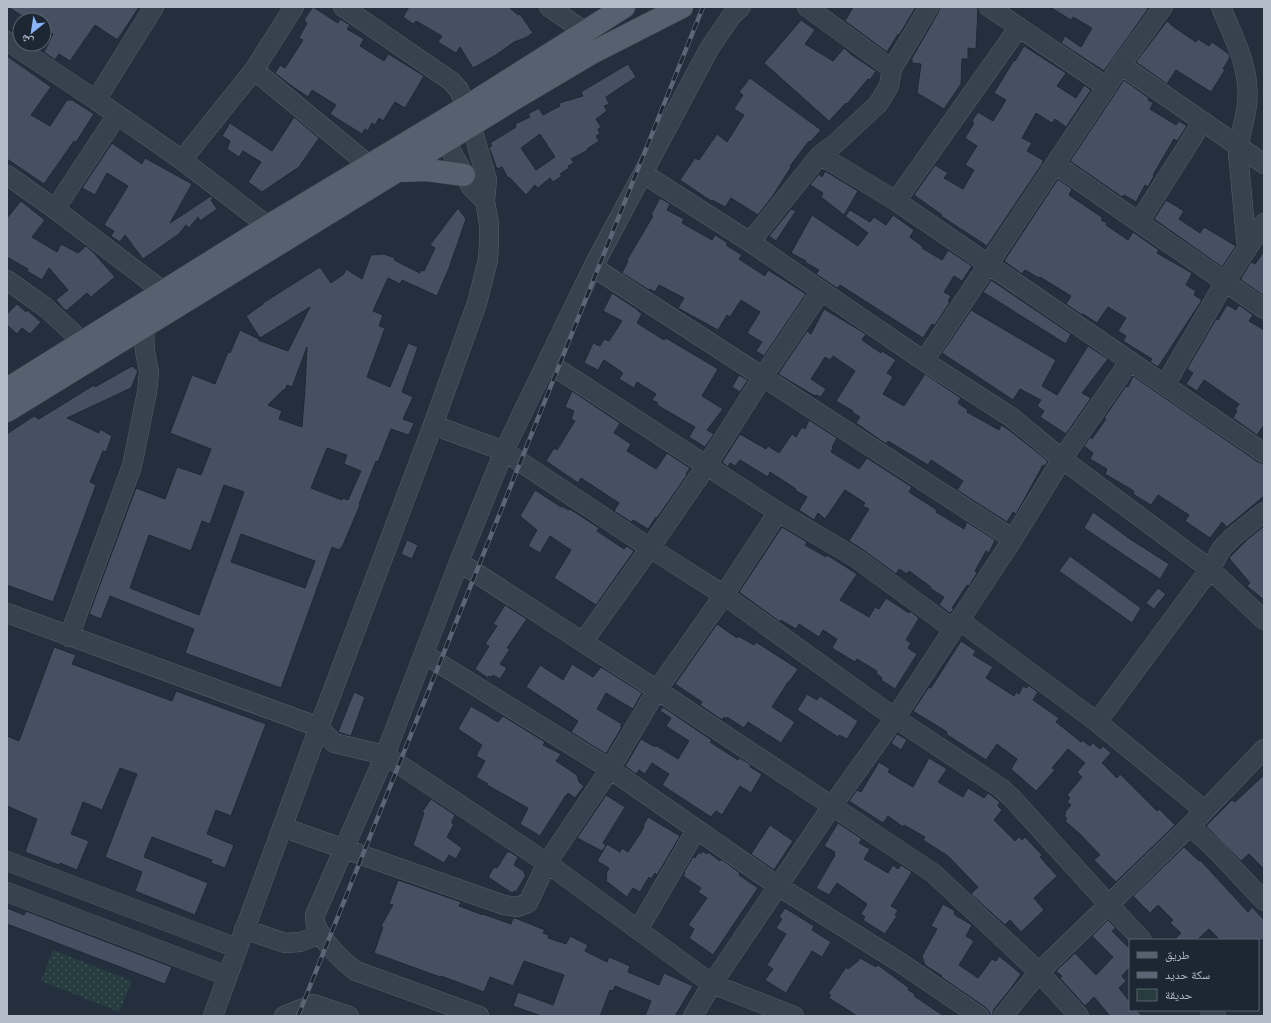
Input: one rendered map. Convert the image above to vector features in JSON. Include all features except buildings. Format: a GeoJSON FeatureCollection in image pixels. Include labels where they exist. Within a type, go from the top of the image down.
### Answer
{"type":"FeatureCollection","features":[{"type":"Feature","properties":{"kind":"main road"},"geometry":{"type":"LineString","coordinates":[[469,116],[584,32],[624,7]]}},
{"type":"Feature","properties":{"kind":"main road"},"geometry":{"type":"LineString","coordinates":[[7,389],[268,226],[370,166],[440,132],[682,7]]}},
{"type":"Feature","properties":{"kind":"main road"},"geometry":{"type":"LineString","coordinates":[[7,411],[397,171],[440,132]]}},
{"type":"Feature","properties":{"kind":"main road"},"geometry":{"type":"LineString","coordinates":[[397,171],[427,170],[464,175]]}},
{"type":"Feature","properties":{"kind":"street"},"geometry":{"type":"LineString","coordinates":[[96,100],[154,7]]}},
{"type":"Feature","properties":{"kind":"street"},"geometry":{"type":"LineString","coordinates":[[182,160],[254,70],[294,7]]}},
{"type":"Feature","properties":{"kind":"street"},"geometry":{"type":"LineString","coordinates":[[213,1016],[319,727],[433,425],[477,303],[488,260],[489,224],[485,201],[487,180],[469,116],[459,90],[450,81],[343,7]]}},
{"type":"Feature","properties":{"kind":"street"},"geometry":{"type":"LineString","coordinates":[[549,7],[584,32]]}},
{"type":"Feature","properties":{"kind":"street"},"geometry":{"type":"LineString","coordinates":[[479,1016],[356,971],[344,963],[327,944],[316,925],[315,915],[385,755],[459,562],[504,451],[594,267],[709,49],[732,15],[741,7]]}},
{"type":"Feature","properties":{"kind":"street"},"geometry":{"type":"LineString","coordinates":[[807,7],[892,69]]}},
{"type":"Feature","properties":{"kind":"street"},"geometry":{"type":"LineString","coordinates":[[750,242],[820,155],[835,144],[878,104],[889,86],[892,69],[929,7]]}},
{"type":"Feature","properties":{"kind":"street"},"geometry":{"type":"LineString","coordinates":[[989,7],[1107,87]]}},
{"type":"Feature","properties":{"kind":"street"},"geometry":{"type":"LineString","coordinates":[[924,361],[1121,65],[1163,7]]}},
{"type":"Feature","properties":{"kind":"street"},"geometry":{"type":"LineString","coordinates":[[1221,7],[1244,64],[1247,80],[1247,105],[1238,146],[1247,250]]}},
{"type":"Feature","properties":{"kind":"street"},"geometry":{"type":"LineString","coordinates":[[896,201],[1019,27]]}},
{"type":"Feature","properties":{"kind":"street"},"geometry":{"type":"LineString","coordinates":[[8,43],[96,100],[182,160],[268,226]]}},
{"type":"Feature","properties":{"kind":"street"},"geometry":{"type":"LineString","coordinates":[[1121,65],[1264,164]]}},
{"type":"Feature","properties":{"kind":"street"},"geometry":{"type":"LineString","coordinates":[[254,70],[370,166]]}},
{"type":"Feature","properties":{"kind":"street"},"geometry":{"type":"LineString","coordinates":[[55,209],[117,115]]}},
{"type":"Feature","properties":{"kind":"street"},"geometry":{"type":"LineString","coordinates":[[1139,222],[1203,122]]}},
{"type":"Feature","properties":{"kind":"street"},"geometry":{"type":"LineString","coordinates":[[440,132],[471,187],[485,201]]}},
{"type":"Feature","properties":{"kind":"street"},"geometry":{"type":"LineString","coordinates":[[820,155],[896,201],[1264,453]]}},
{"type":"Feature","properties":{"kind":"street"},"geometry":{"type":"LineString","coordinates":[[1055,164],[1264,309]]}},
{"type":"Feature","properties":{"kind":"street"},"geometry":{"type":"LineString","coordinates":[[644,174],[750,242],[924,361],[1011,417],[1062,459],[1210,569],[1264,620]]}},
{"type":"Feature","properties":{"kind":"street"},"geometry":{"type":"LineString","coordinates":[[7,175],[55,209],[164,292]]}},
{"type":"Feature","properties":{"kind":"street"},"geometry":{"type":"LineString","coordinates":[[1165,385],[1226,282],[1264,223]]}},
{"type":"Feature","properties":{"kind":"street"},"geometry":{"type":"LineString","coordinates":[[594,267],[762,378],[1013,539]]}},
{"type":"Feature","properties":{"kind":"street"},"geometry":{"type":"LineString","coordinates":[[7,280],[45,308],[83,342]]}},
{"type":"Feature","properties":{"kind":"street"},"geometry":{"type":"LineString","coordinates":[[583,642],[707,465],[762,378],[821,291]]}},
{"type":"Feature","properties":{"kind":"street"},"geometry":{"type":"LineString","coordinates":[[69,637],[132,466],[147,392],[149,372],[145,351],[144,328]]}},
{"type":"Feature","properties":{"kind":"street"},"geometry":{"type":"LineString","coordinates":[[693,1016],[712,984],[832,806],[895,718],[1013,539],[1062,459],[1130,361]]}},
{"type":"Feature","properties":{"kind":"street"},"geometry":{"type":"LineString","coordinates":[[547,362],[778,512],[862,562],[956,624],[1097,722],[1204,810]]}},
{"type":"Feature","properties":{"kind":"street"},"geometry":{"type":"LineString","coordinates":[[433,425],[504,451],[650,548],[724,595],[895,718],[1001,788],[1012,798],[1141,939]]}},
{"type":"Feature","properties":{"kind":"street"},"geometry":{"type":"LineString","coordinates":[[282,827],[504,905],[517,907],[528,903],[547,863],[610,769],[657,690],[724,595],[778,512]]}},
{"type":"Feature","properties":{"kind":"street"},"geometry":{"type":"LineString","coordinates":[[1097,722],[1210,569],[1222,548],[1245,526],[1264,512]]}},
{"type":"Feature","properties":{"kind":"street"},"geometry":{"type":"LineString","coordinates":[[459,562],[657,690],[933,873],[1039,972],[1079,1016]]}},
{"type":"Feature","properties":{"kind":"street"},"geometry":{"type":"LineString","coordinates":[[7,613],[69,637],[319,727],[334,743],[385,755],[547,863],[712,984],[794,1016]]}},
{"type":"Feature","properties":{"kind":"street"},"geometry":{"type":"LineString","coordinates":[[424,654],[610,769],[778,886],[901,963],[979,1016]]}},
{"type":"Feature","properties":{"kind":"street"},"geometry":{"type":"LineString","coordinates":[[1003,1016],[1039,972],[1190,826],[1204,810],[1262,756]]}},
{"type":"Feature","properties":{"kind":"street"},"geometry":{"type":"LineString","coordinates":[[1190,826],[1215,849],[1264,901]]}},
{"type":"Feature","properties":{"kind":"street"},"geometry":{"type":"LineString","coordinates":[[638,930],[696,830]]}},
{"type":"Feature","properties":{"kind":"street"},"geometry":{"type":"LineString","coordinates":[[7,861],[238,948]]}},
{"type":"Feature","properties":{"kind":"street"},"geometry":{"type":"LineString","coordinates":[[33,870],[15,895],[227,976]]}},
{"type":"Feature","properties":{"kind":"street"},"geometry":{"type":"LineString","coordinates":[[244,929],[285,943],[300,942],[321,934]]}},
{"type":"Feature","properties":{"kind":"street"},"geometry":{"type":"LineString","coordinates":[[284,1016],[313,1004],[349,1016]]}},
{"type":"Feature","properties":{"kind":"green space"},"geometry":{"type":"Polygon","coordinates":[[[53,950],[132,981],[119,1012],[41,981],[53,950]]]}},
{"type":"Feature","properties":{"kind":"railway"},"geometry":{"type":"LineString","coordinates":[[298,1016],[703,7]]}}]}
